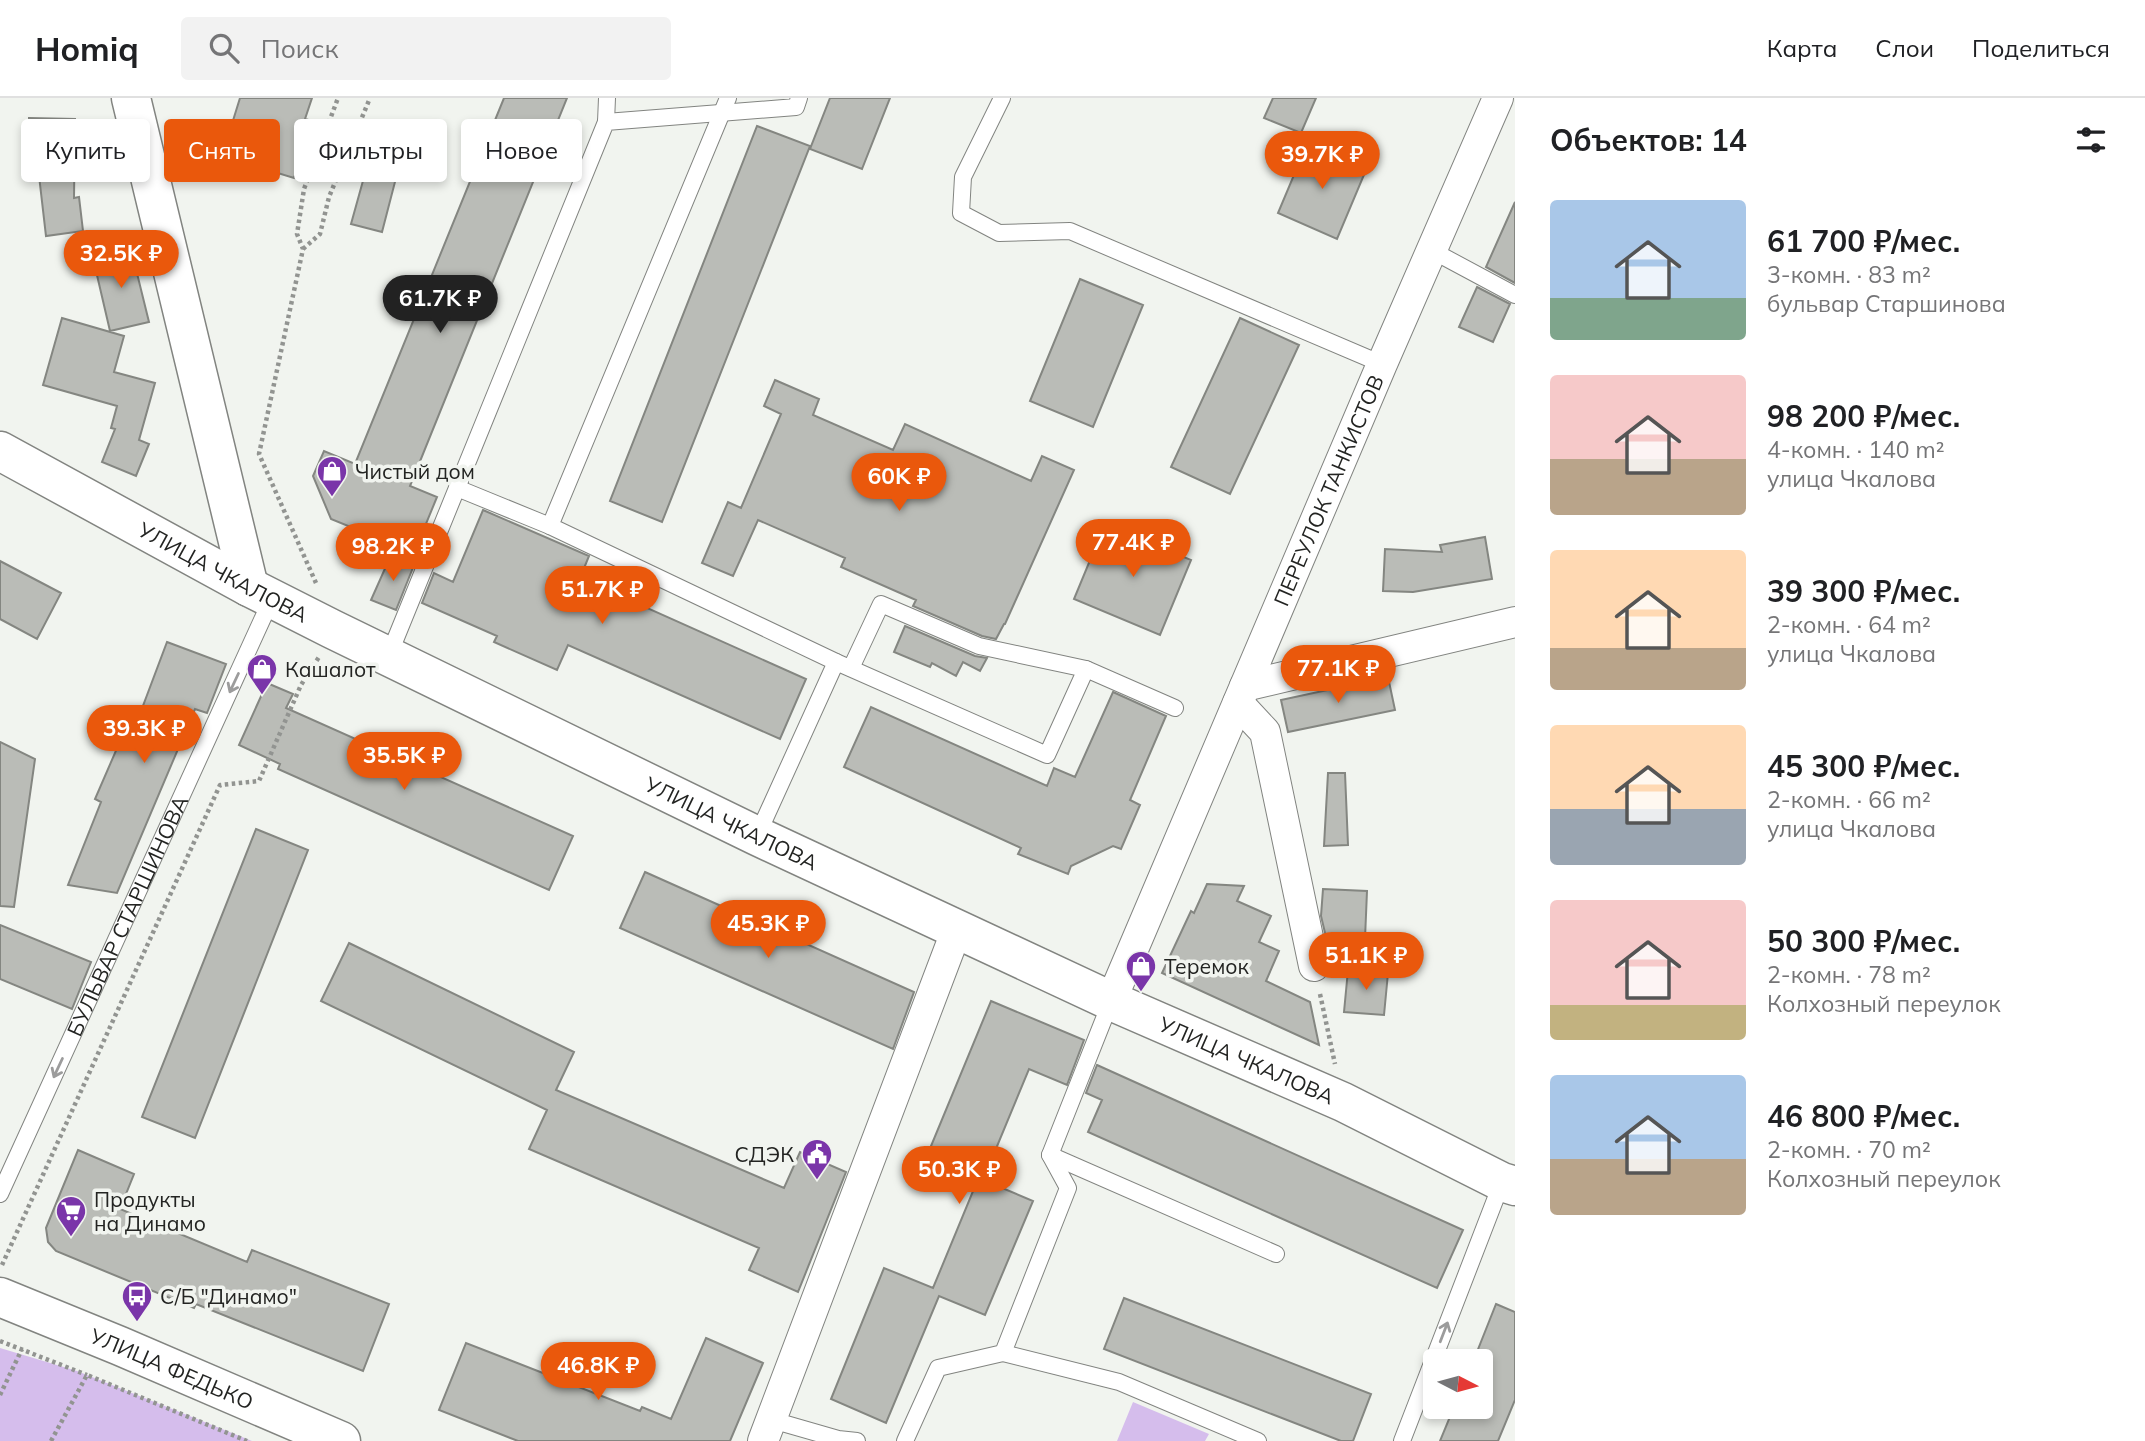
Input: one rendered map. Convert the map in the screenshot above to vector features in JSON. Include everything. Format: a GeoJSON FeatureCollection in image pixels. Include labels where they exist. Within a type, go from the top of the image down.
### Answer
{"type":"FeatureCollection","features":[{"type":"Feature","properties":{"kind":"main road"},"geometry":{"type":"LineString","coordinates":[[131,98],[261,592]]}},
{"type":"Feature","properties":{"kind":"main road","name":"УЛИЦА ЧКАЛОВА"},"geometry":{"type":"LineString","coordinates":[[0,452],[261,592],[757,836],[1111,1001],[1343,1102],[1508,1184]]}},
{"type":"Feature","properties":{"kind":"main road","name":"УЛИЦА ФЕДЬКО"},"geometry":{"type":"LineString","coordinates":[[0,1297],[341,1441]]}},
{"type":"Feature","properties":{"kind":"street","name":"ПЕРЕУЛОК ТАНКИСТОВ"},"geometry":{"type":"LineString","coordinates":[[1111,1001],[1382,363],[1498,98]]}},
{"type":"Feature","properties":{"kind":"street"},"geometry":{"type":"LineString","coordinates":[[1314,966],[1265,732],[1241,694],[1515,622]]}},
{"type":"Feature","properties":{"kind":"street"},"geometry":{"type":"LineString","coordinates":[[767,1431],[957,929]]}},
{"type":"Feature","properties":{"kind":"lane"},"geometry":{"type":"LineString","coordinates":[[389,655],[606,122],[607,98]]}},
{"type":"Feature","properties":{"kind":"lane"},"geometry":{"type":"LineString","coordinates":[[550,526],[728,98]]}},
{"type":"Feature","properties":{"kind":"lane"},"geometry":{"type":"LineString","coordinates":[[606,122],[796,107],[799,98]]}},
{"type":"Feature","properties":{"kind":"lane"},"geometry":{"type":"LineString","coordinates":[[1002,98],[963,177],[961,214],[999,233],[1070,231],[1382,363]]}},
{"type":"Feature","properties":{"kind":"lane"},"geometry":{"type":"LineString","coordinates":[[1431,250],[1515,295]]}},
{"type":"Feature","properties":{"kind":"lane"},"geometry":{"type":"LineString","coordinates":[[457,488],[550,526],[843,665],[1047,755],[1086,669]]}},
{"type":"Feature","properties":{"kind":"lane","name":"БУЛЬВАР СТАРШИНОВА"},"geometry":{"type":"LineString","coordinates":[[0,1194],[261,592]]}},
{"type":"Feature","properties":{"kind":"lane"},"geometry":{"type":"LineString","coordinates":[[757,836],[843,665],[881,604],[979,646],[1086,669],[1175,708]]}},
{"type":"Feature","properties":{"kind":"lane"},"geometry":{"type":"LineString","coordinates":[[1050,1155],[1111,1001]]}},
{"type":"Feature","properties":{"kind":"lane"},"geometry":{"type":"LineString","coordinates":[[1050,1155],[1276,1254]]}},
{"type":"Feature","properties":{"kind":"lane"},"geometry":{"type":"LineString","coordinates":[[1003,1353],[1068,1188],[1050,1155]]}},
{"type":"Feature","properties":{"kind":"lane"},"geometry":{"type":"LineString","coordinates":[[1402,1441],[1508,1184]]}},
{"type":"Feature","properties":{"kind":"lane"},"geometry":{"type":"LineString","coordinates":[[905,1441],[938,1368],[1003,1353],[1119,1382],[1258,1441]]}},
{"type":"Feature","properties":{"kind":"lane"},"geometry":{"type":"LineString","coordinates":[[767,1431],[857,1441]]}},
{"type":"Feature","properties":{"kind":"path"},"geometry":{"type":"LineString","coordinates":[[303,249],[320,234],[329,197],[370,98]]}},
{"type":"Feature","properties":{"kind":"path"},"geometry":{"type":"LineString","coordinates":[[1314,966],[1343,1102]]}},
{"type":"Feature","properties":{"kind":"path"},"geometry":{"type":"LineString","coordinates":[[0,1340],[247,1441]]}},
{"type":"Feature","properties":{"kind":"path"},"geometry":{"type":"LineString","coordinates":[[0,1395],[22,1349]]}},
{"type":"Feature","properties":{"kind":"path"},"geometry":{"type":"LineString","coordinates":[[51,1441],[87,1375]]}},
{"type":"Feature","properties":{"kind":"shaded area"},"geometry":{"type":"Polygon","coordinates":[[[0,1348],[77,1371],[252,1441],[0,1441],[0,1348]]]}},
{"type":"Feature","properties":{"kind":"shaded area"},"geometry":{"type":"Polygon","coordinates":[[[1133,1402],[1209,1434],[1205,1441],[1117,1441],[1133,1402]]]}},
{"type":"Feature","properties":{"kind":"building"},"geometry":{"type":"Polygon","coordinates":[[[240,98],[312,98],[305,119],[294,119],[294,178],[280,174],[280,119],[233,119],[240,98]]]}},
{"type":"Feature","properties":{"kind":"building"},"geometry":{"type":"Polygon","coordinates":[[[504,98],[567,98],[559,119],[495,119],[504,98]]]}},
{"type":"Feature","properties":{"kind":"building"},"geometry":{"type":"Polygon","coordinates":[[[830,98],[890,98],[862,169],[810,149],[830,98]]]}},
{"type":"Feature","properties":{"kind":"building"},"geometry":{"type":"Polygon","coordinates":[[[1273,98],[1316,98],[1301,133],[1264,118],[1273,98]]]}},
{"type":"Feature","properties":{"kind":"building"},"geometry":{"type":"Polygon","coordinates":[[[757,126],[810,146],[662,522],[610,501],[757,126]]]}},
{"type":"Feature","properties":{"kind":"building"},"geometry":{"type":"Polygon","coordinates":[[[1307,144],[1366,170],[1337,239],[1278,213],[1307,144]]]}},
{"type":"Feature","properties":{"kind":"building"},"geometry":{"type":"Polygon","coordinates":[[[40,182],[74,182],[74,198],[79,197],[83,231],[46,236],[40,182]]]}},
{"type":"Feature","properties":{"kind":"building"},"geometry":{"type":"Polygon","coordinates":[[[363,182],[395,182],[382,232],[351,224],[363,182]]]}},
{"type":"Feature","properties":{"kind":"building"},"geometry":{"type":"Polygon","coordinates":[[[470,182],[533,182],[410,486],[437,497],[414,553],[331,519],[313,476],[324,451],[355,464],[470,182]]]}},
{"type":"Feature","properties":{"kind":"building"},"geometry":{"type":"Polygon","coordinates":[[[1515,202],[1515,283],[1486,267],[1515,202]]]}},
{"type":"Feature","properties":{"kind":"building"},"geometry":{"type":"Polygon","coordinates":[[[131,249],[149,322],[110,331],[93,258],[131,249]]]}},
{"type":"Feature","properties":{"kind":"building"},"geometry":{"type":"Polygon","coordinates":[[[1080,279],[1143,305],[1093,427],[1030,401],[1080,279]]]}},
{"type":"Feature","properties":{"kind":"building"},"geometry":{"type":"Polygon","coordinates":[[[1477,287],[1510,304],[1493,342],[1459,327],[1477,287]]]}},
{"type":"Feature","properties":{"kind":"building"},"geometry":{"type":"Polygon","coordinates":[[[62,318],[124,336],[114,372],[155,383],[139,440],[149,444],[136,476],[102,462],[115,429],[111,428],[117,406],[43,385],[62,318]]]}},
{"type":"Feature","properties":{"kind":"building"},"geometry":{"type":"Polygon","coordinates":[[[1240,318],[1299,345],[1230,494],[1171,467],[1240,318]]]}},
{"type":"Feature","properties":{"kind":"building"},"geometry":{"type":"Polygon","coordinates":[[[775,380],[819,399],[813,415],[893,450],[905,424],[1031,481],[1042,456],[1074,470],[996,639],[982,636],[913,606],[916,600],[841,567],[845,558],[758,520],[733,576],[702,563],[728,502],[741,508],[781,414],[764,406],[775,380]]]}},
{"type":"Feature","properties":{"kind":"building"},"geometry":{"type":"Polygon","coordinates":[[[483,510],[589,556],[580,578],[806,679],[780,739],[568,645],[557,670],[494,642],[497,636],[422,603],[434,573],[453,582],[483,510]]]}},
{"type":"Feature","properties":{"kind":"building"},"geometry":{"type":"Polygon","coordinates":[[[1105,524],[1191,560],[1160,635],[1074,599],[1105,524]]]}},
{"type":"Feature","properties":{"kind":"building"},"geometry":{"type":"Polygon","coordinates":[[[1485,537],[1492,579],[1413,592],[1383,591],[1385,549],[1442,552],[1440,545],[1485,537]]]}},
{"type":"Feature","properties":{"kind":"building"},"geometry":{"type":"Polygon","coordinates":[[[391,555],[414,565],[396,610],[371,600],[391,555]]]}},
{"type":"Feature","properties":{"kind":"building"},"geometry":{"type":"Polygon","coordinates":[[[0,561],[61,593],[37,639],[0,619],[0,561]]]}},
{"type":"Feature","properties":{"kind":"building"},"geometry":{"type":"Polygon","coordinates":[[[905,626],[975,656],[987,658],[980,671],[963,662],[956,676],[932,663],[930,667],[894,652],[905,626]]]}},
{"type":"Feature","properties":{"kind":"building"},"geometry":{"type":"Polygon","coordinates":[[[167,642],[226,664],[207,713],[195,709],[117,893],[68,885],[101,802],[95,799],[128,723],[135,727],[167,642]]]}},
{"type":"Feature","properties":{"kind":"building"},"geometry":{"type":"Polygon","coordinates":[[[1388,677],[1395,710],[1288,732],[1281,700],[1388,677]]]}},
{"type":"Feature","properties":{"kind":"building"},"geometry":{"type":"Polygon","coordinates":[[[267,683],[293,694],[286,708],[573,836],[549,890],[278,769],[280,764],[239,745],[267,683]]]}},
{"type":"Feature","properties":{"kind":"building"},"geometry":{"type":"Polygon","coordinates":[[[1113,692],[1166,716],[1130,800],[1140,805],[1121,849],[1113,846],[1071,866],[1068,874],[1018,854],[1021,848],[844,767],[871,707],[1047,786],[1054,768],[1075,777],[1113,692]]]}},
{"type":"Feature","properties":{"kind":"building"},"geometry":{"type":"Polygon","coordinates":[[[0,742],[35,759],[14,907],[0,906],[0,742]]]}},
{"type":"Feature","properties":{"kind":"building"},"geometry":{"type":"Polygon","coordinates":[[[1328,773],[1345,773],[1348,845],[1324,846],[1328,773]]]}},
{"type":"Feature","properties":{"kind":"building"},"geometry":{"type":"Polygon","coordinates":[[[256,829],[308,850],[195,1138],[142,1117],[256,829]]]}},
{"type":"Feature","properties":{"kind":"building"},"geometry":{"type":"Polygon","coordinates":[[[645,872],[914,992],[893,1049],[620,928],[645,872]]]}},
{"type":"Feature","properties":{"kind":"building"},"geometry":{"type":"Polygon","coordinates":[[[1207,884],[1244,886],[1237,901],[1271,916],[1259,942],[1279,951],[1266,981],[1310,1002],[1319,1045],[1162,973],[1207,884]]]}},
{"type":"Feature","properties":{"kind":"building"},"geometry":{"type":"Polygon","coordinates":[[[1323,889],[1367,891],[1365,939],[1326,937],[1321,916],[1323,889]]]}},
{"type":"Feature","properties":{"kind":"building"},"geometry":{"type":"Polygon","coordinates":[[[0,925],[91,962],[72,1009],[0,979],[0,925]]]}},
{"type":"Feature","properties":{"kind":"building"},"geometry":{"type":"Polygon","coordinates":[[[349,943],[574,1052],[556,1090],[784,1188],[800,1152],[846,1172],[798,1292],[749,1270],[759,1248],[529,1149],[547,1110],[321,1001],[349,943]]]}},
{"type":"Feature","properties":{"kind":"building"},"geometry":{"type":"Polygon","coordinates":[[[1348,970],[1388,973],[1384,1015],[1344,1012],[1348,970]]]}},
{"type":"Feature","properties":{"kind":"building"},"geometry":{"type":"Polygon","coordinates":[[[991,1001],[1084,1040],[1067,1085],[1029,1069],[983,1180],[1033,1201],[985,1315],[939,1296],[886,1423],[831,1399],[884,1268],[933,1288],[976,1184],[924,1163],[991,1001]]]}},
{"type":"Feature","properties":{"kind":"building"},"geometry":{"type":"Polygon","coordinates":[[[1097,1065],[1463,1230],[1437,1288],[1088,1132],[1102,1100],[1086,1093],[1097,1065]]]}},
{"type":"Feature","properties":{"kind":"building"},"geometry":{"type":"Polygon","coordinates":[[[78,1150],[134,1174],[120,1209],[247,1262],[252,1250],[389,1304],[363,1371],[196,1304],[194,1308],[56,1251],[48,1242],[46,1228],[78,1150]]]}},
{"type":"Feature","properties":{"kind":"building"},"geometry":{"type":"Polygon","coordinates":[[[1124,1298],[1371,1394],[1353,1441],[1341,1441],[1104,1349],[1124,1298]]]}},
{"type":"Feature","properties":{"kind":"building"},"geometry":{"type":"Polygon","coordinates":[[[1496,1304],[1515,1312],[1515,1400],[1498,1441],[1440,1441],[1449,1419],[1493,1419],[1493,1349],[1478,1349],[1496,1304]]]}},
{"type":"Feature","properties":{"kind":"building"},"geometry":{"type":"Polygon","coordinates":[[[706,1338],[763,1363],[730,1441],[518,1441],[439,1410],[466,1343],[640,1411],[642,1407],[671,1419],[706,1338]]]}},
{"type":"Feature","properties":{"kind":"place","name":"Чистый дом"},"geometry":{"type":"Point","coordinates":[332,498]}},
{"type":"Feature","properties":{"kind":"place","name":"Кашалот"},"geometry":{"type":"Point","coordinates":[262,696]}},
{"type":"Feature","properties":{"kind":"place","name":"Теремок"},"geometry":{"type":"Point","coordinates":[1141,993]}},
{"type":"Feature","properties":{"kind":"place","name":"СДЭК"},"geometry":{"type":"Point","coordinates":[817,1181]}},
{"type":"Feature","properties":{"kind":"place","name":"Продукты на Динамо"},"geometry":{"type":"Point","coordinates":[71,1238]}},
{"type":"Feature","properties":{"kind":"place","name":"С/Б \"Динамо\""},"geometry":{"type":"Point","coordinates":[137,1323]}}]}
